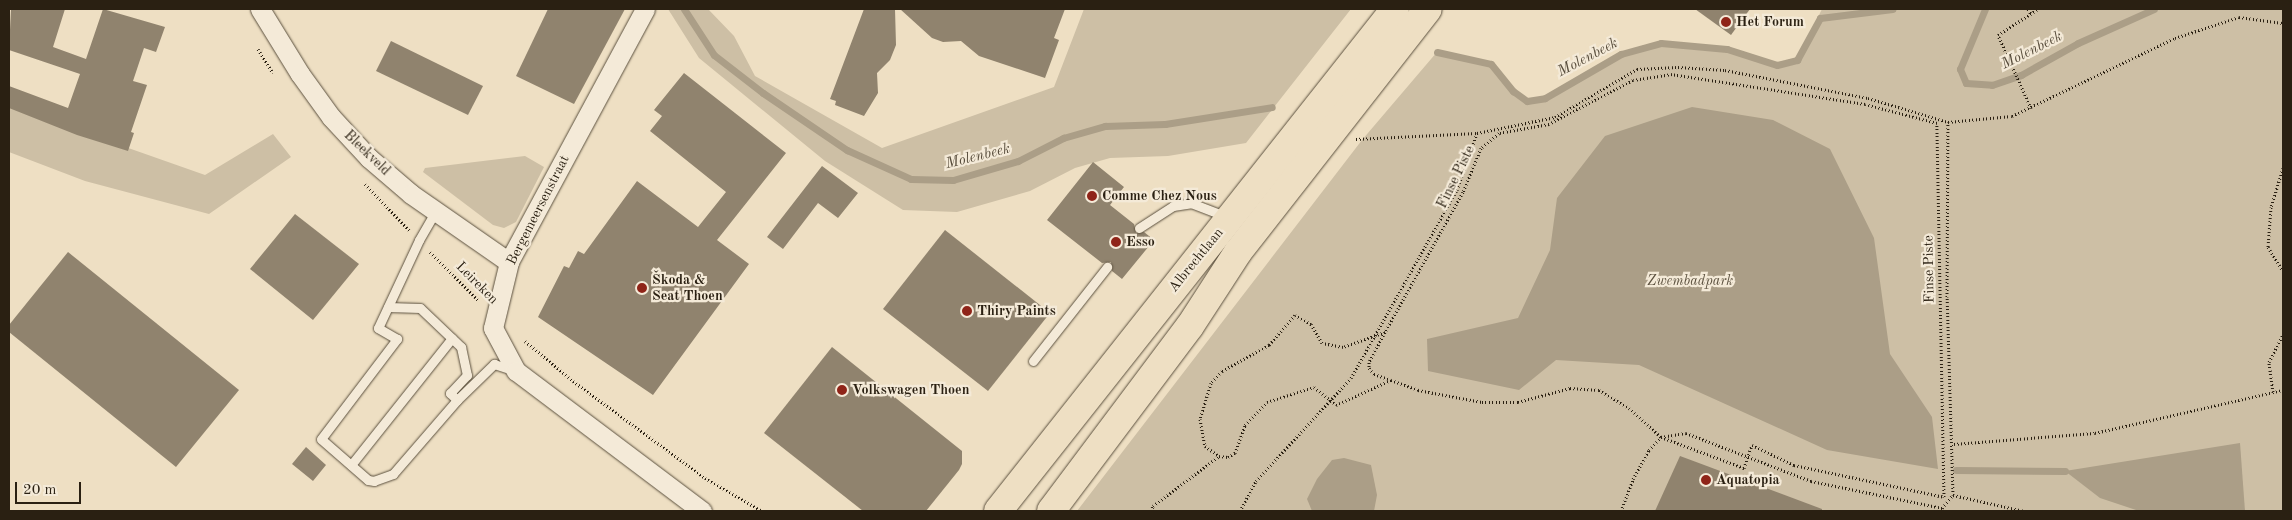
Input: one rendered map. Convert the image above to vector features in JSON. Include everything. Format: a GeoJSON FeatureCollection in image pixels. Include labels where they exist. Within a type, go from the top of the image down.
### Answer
{"type":"FeatureCollection","features":[{"type":"Feature","properties":{"kind":"main road","name":"Albrechtlaan"},"geometry":{"type":"LineString","coordinates":[[998,511],[1395,9]]}},
{"type":"Feature","properties":{"kind":"main road","name":"Albrechtlaan"},"geometry":{"type":"LineString","coordinates":[[1051,511],[1190,326],[1238,252],[1428,9]]}},
{"type":"Feature","properties":{"kind":"street","name":"Bleekveld"},"geometry":{"type":"LineString","coordinates":[[260,9],[300,74],[331,117],[369,158],[436,211],[509,262]]}},
{"type":"Feature","properties":{"kind":"street","name":"Bergemeersenstraat"},"geometry":{"type":"LineString","coordinates":[[645,9],[509,262],[494,328],[516,372],[702,511]]}},
{"type":"Feature","properties":{"kind":"lane"},"geometry":{"type":"LineString","coordinates":[[1139,228],[1173,206],[1191,203],[1230,218]]}},
{"type":"Feature","properties":{"kind":"lane"},"geometry":{"type":"LineString","coordinates":[[436,211],[419,240],[378,328],[397,339],[321,439],[368,480],[387,478],[457,400],[494,364],[516,372]]}},
{"type":"Feature","properties":{"kind":"lane"},"geometry":{"type":"LineString","coordinates":[[1033,361],[1107,267]]}},
{"type":"Feature","properties":{"kind":"lane"},"geometry":{"type":"LineString","coordinates":[[388,307],[420,308],[461,347],[467,375],[450,393],[457,400]]}},
{"type":"Feature","properties":{"kind":"lane"},"geometry":{"type":"LineString","coordinates":[[351,466],[452,338]]}},
{"type":"Feature","properties":{"kind":"path"},"geometry":{"type":"LineString","coordinates":[[2028,9],[2032,14]]}},
{"type":"Feature","properties":{"kind":"path"},"geometry":{"type":"LineString","coordinates":[[2031,108],[1998,35],[2038,9]]}},
{"type":"Feature","properties":{"kind":"path"},"geometry":{"type":"LineString","coordinates":[[1327,137],[1362,140],[1477,133],[1555,116],[1638,69],[1678,66],[1725,70],[1868,98],[1948,122],[2012,116],[2175,38],[2239,17],[2283,22]]}},
{"type":"Feature","properties":{"kind":"path"},"geometry":{"type":"LineString","coordinates":[[255,43],[277,79]]}},
{"type":"Feature","properties":{"kind":"path","name":"Finse Piste"},"geometry":{"type":"LineString","coordinates":[[1672,74],[1767,87],[1865,104],[1937,123],[1944,497],[1794,464],[1752,446],[1744,468],[1662,437],[1629,408],[1599,390],[1570,388],[1518,402],[1482,402],[1418,390],[1391,380],[1374,374],[1368,362],[1463,192],[1481,148],[1499,134],[1549,124],[1633,80],[1672,74]]}},
{"type":"Feature","properties":{"kind":"path"},"geometry":{"type":"LineString","coordinates":[[1621,511],[1633,479],[1662,437],[1686,433],[1811,481],[1942,510],[1953,494],[1954,444],[1947,297],[1948,122]]}},
{"type":"Feature","properties":{"kind":"path"},"geometry":{"type":"LineString","coordinates":[[1240,511],[1256,481],[1351,378],[1457,190],[1477,133]]}},
{"type":"Feature","properties":{"kind":"path"},"geometry":{"type":"LineString","coordinates":[[2283,168],[2271,206],[2268,247],[2283,271]]}},
{"type":"Feature","properties":{"kind":"path","name":"Leireken"},"geometry":{"type":"LineString","coordinates":[[362,181],[496,317],[572,381],[705,478],[762,511]]}},
{"type":"Feature","properties":{"kind":"path"},"geometry":{"type":"LineString","coordinates":[[1385,332],[1343,347],[1322,343],[1311,324],[1295,315],[1269,345],[1222,370],[1211,383],[1200,419],[1205,446],[1220,456],[1228,458],[1235,453],[1245,425],[1267,402],[1314,387],[1336,405],[1391,380]]}},
{"type":"Feature","properties":{"kind":"path"},"geometry":{"type":"LineString","coordinates":[[2273,392],[2268,362],[2283,334]]}},
{"type":"Feature","properties":{"kind":"path"},"geometry":{"type":"LineString","coordinates":[[1954,444],[2095,433],[2283,390]]}},
{"type":"Feature","properties":{"kind":"path"},"geometry":{"type":"LineString","coordinates":[[1151,511],[1153,506],[1220,456]]}},
{"type":"Feature","properties":{"kind":"path"},"geometry":{"type":"LineString","coordinates":[[1953,494],[2024,511]]}},
{"type":"Feature","properties":{"kind":"green space"},"geometry":{"type":"Polygon","coordinates":[[[668,9],[708,9],[734,36],[755,76],[882,148],[1054,87],[1084,9],[1351,9],[1246,143],[1168,156],[1110,158],[1075,168],[1030,191],[957,212],[903,210],[825,161],[699,58],[668,9]]]}},
{"type":"Feature","properties":{"kind":"green space","name":"Zwembadpark"},"geometry":{"type":"Polygon","coordinates":[[[1822,9],[2283,9],[2283,511],[1077,511],[1362,140],[1437,52],[1491,64],[1513,91],[1527,101],[1545,98],[1621,54],[1661,43],[1727,49],[1777,65],[1797,60],[1822,9]]]}},
{"type":"Feature","properties":{"kind":"green space"},"geometry":{"type":"Polygon","coordinates":[[[9,106],[205,175],[273,134],[291,157],[209,214],[85,181],[9,152],[9,106]]]}},
{"type":"Feature","properties":{"kind":"green space"},"geometry":{"type":"Polygon","coordinates":[[[525,156],[544,167],[516,222],[504,228],[493,225],[423,172],[425,168],[525,156]]]}},
{"type":"Feature","properties":{"kind":"shaded area"},"geometry":{"type":"Polygon","coordinates":[[[1692,107],[1773,120],[1830,149],[1874,238],[1890,354],[1932,417],[1938,469],[1827,450],[1639,365],[1556,360],[1519,390],[1428,371],[1427,339],[1518,318],[1550,250],[1557,198],[1605,136],[1692,107]]]}},
{"type":"Feature","properties":{"kind":"shaded area"},"geometry":{"type":"Polygon","coordinates":[[[2240,443],[2245,511],[2139,511],[2100,498],[2065,471],[2240,443]]]}},
{"type":"Feature","properties":{"kind":"shaded area"},"geometry":{"type":"Polygon","coordinates":[[[1344,458],[1371,465],[1377,495],[1374,511],[1312,511],[1307,499],[1317,479],[1332,460],[1344,458]]]}},
{"type":"Feature","properties":{"kind":"building"},"geometry":{"type":"Polygon","coordinates":[[[11,9],[65,9],[53,47],[86,59],[103,9],[165,27],[156,52],[144,48],[133,81],[147,85],[131,132],[134,133],[128,151],[77,135],[9,108],[9,86],[68,108],[80,74],[9,50],[11,9]]]}},
{"type":"Feature","properties":{"kind":"building"},"geometry":{"type":"Polygon","coordinates":[[[548,9],[625,9],[574,104],[516,76],[548,9]]]}},
{"type":"Feature","properties":{"kind":"building"},"geometry":{"type":"Polygon","coordinates":[[[864,9],[895,9],[896,45],[890,60],[877,73],[878,93],[864,116],[835,105],[836,101],[830,99],[864,9]]]}},
{"type":"Feature","properties":{"kind":"building"},"geometry":{"type":"Polygon","coordinates":[[[900,9],[1065,9],[1054,38],[1059,40],[1045,78],[979,56],[961,41],[943,42],[932,38],[900,9]]]}},
{"type":"Feature","properties":{"kind":"building","name":"Het Forum"},"geometry":{"type":"Polygon","coordinates":[[[1695,9],[1750,9],[1731,35],[1695,9]]]}},
{"type":"Feature","properties":{"kind":"building"},"geometry":{"type":"Polygon","coordinates":[[[391,41],[483,86],[468,115],[376,71],[391,41]]]}},
{"type":"Feature","properties":{"kind":"building","name":"Škoda & Seat Thoen"},"geometry":{"type":"Polygon","coordinates":[[[684,73],[786,153],[717,240],[749,264],[653,395],[538,317],[564,266],[569,268],[578,251],[584,254],[637,181],[698,227],[726,192],[650,131],[662,116],[654,110],[684,73]]]}},
{"type":"Feature","properties":{"kind":"building"},"geometry":{"type":"Polygon","coordinates":[[[1093,162],[1124,187],[1110,205],[1134,224],[1136,233],[1144,232],[1154,240],[1122,279],[1112,271],[1111,262],[1102,263],[1047,220],[1093,162]]]}},
{"type":"Feature","properties":{"kind":"building"},"geometry":{"type":"Polygon","coordinates":[[[822,166],[858,193],[838,218],[818,203],[783,249],[767,237],[822,166]]]}},
{"type":"Feature","properties":{"kind":"building"},"geometry":{"type":"Polygon","coordinates":[[[295,214],[359,264],[313,320],[250,269],[295,214]]]}},
{"type":"Feature","properties":{"kind":"building","name":"Thiry Paints"},"geometry":{"type":"Polygon","coordinates":[[[945,230],[1050,313],[988,391],[883,309],[945,230]]]}},
{"type":"Feature","properties":{"kind":"building"},"geometry":{"type":"Polygon","coordinates":[[[68,252],[239,390],[176,467],[9,332],[9,325],[68,252]]]}},
{"type":"Feature","properties":{"kind":"building","name":"Volkswagen Thoen"},"geometry":{"type":"Polygon","coordinates":[[[832,347],[962,451],[962,464],[959,470],[926,511],[863,511],[764,433],[832,347]]]}},
{"type":"Feature","properties":{"kind":"building"},"geometry":{"type":"Polygon","coordinates":[[[306,447],[326,465],[313,481],[292,464],[306,447]]]}},
{"type":"Feature","properties":{"kind":"building","name":"Aquatopia"},"geometry":{"type":"Polygon","coordinates":[[[1680,456],[1822,509],[1822,511],[1655,511],[1680,456]]]}},
{"type":"Feature","properties":{"kind":"waterway","name":"Molenbeek"},"geometry":{"type":"LineString","coordinates":[[684,9],[714,55],[763,93],[847,150],[911,179],[953,180],[1018,161],[1063,138],[1105,126],[1165,124],[1272,107]]}},
{"type":"Feature","properties":{"kind":"waterway","name":"Molenbeek"},"geometry":{"type":"LineString","coordinates":[[1437,52],[1491,64],[1513,91],[1527,101],[1545,98],[1621,54],[1661,43],[1727,49],[1777,65],[1797,60],[1820,18],[1892,9]]}},
{"type":"Feature","properties":{"kind":"waterway","name":"Molenbeek"},"geometry":{"type":"LineString","coordinates":[[1985,9],[1960,69],[1966,83],[1992,85],[2021,75],[2078,43],[2154,9]]}},
{"type":"Feature","properties":{"kind":"waterway"},"geometry":{"type":"LineString","coordinates":[[1956,470],[2065,471]]}},
{"type":"Feature","properties":{"kind":"place","name":"Het Forum"},"geometry":{"type":"Point","coordinates":[1726,22]}},
{"type":"Feature","properties":{"kind":"place","name":"Comme Chez Nous"},"geometry":{"type":"Point","coordinates":[1092,196]}},
{"type":"Feature","properties":{"kind":"place","name":"Esso"},"geometry":{"type":"Point","coordinates":[1116,242]}},
{"type":"Feature","properties":{"kind":"place","name":"Škoda & Seat Thoen"},"geometry":{"type":"Point","coordinates":[642,288]}},
{"type":"Feature","properties":{"kind":"place","name":"Thiry Paints"},"geometry":{"type":"Point","coordinates":[967,311]}},
{"type":"Feature","properties":{"kind":"place","name":"Volkswagen Thoen"},"geometry":{"type":"Point","coordinates":[842,390]}},
{"type":"Feature","properties":{"kind":"place","name":"Aquatopia"},"geometry":{"type":"Point","coordinates":[1706,480]}}]}
